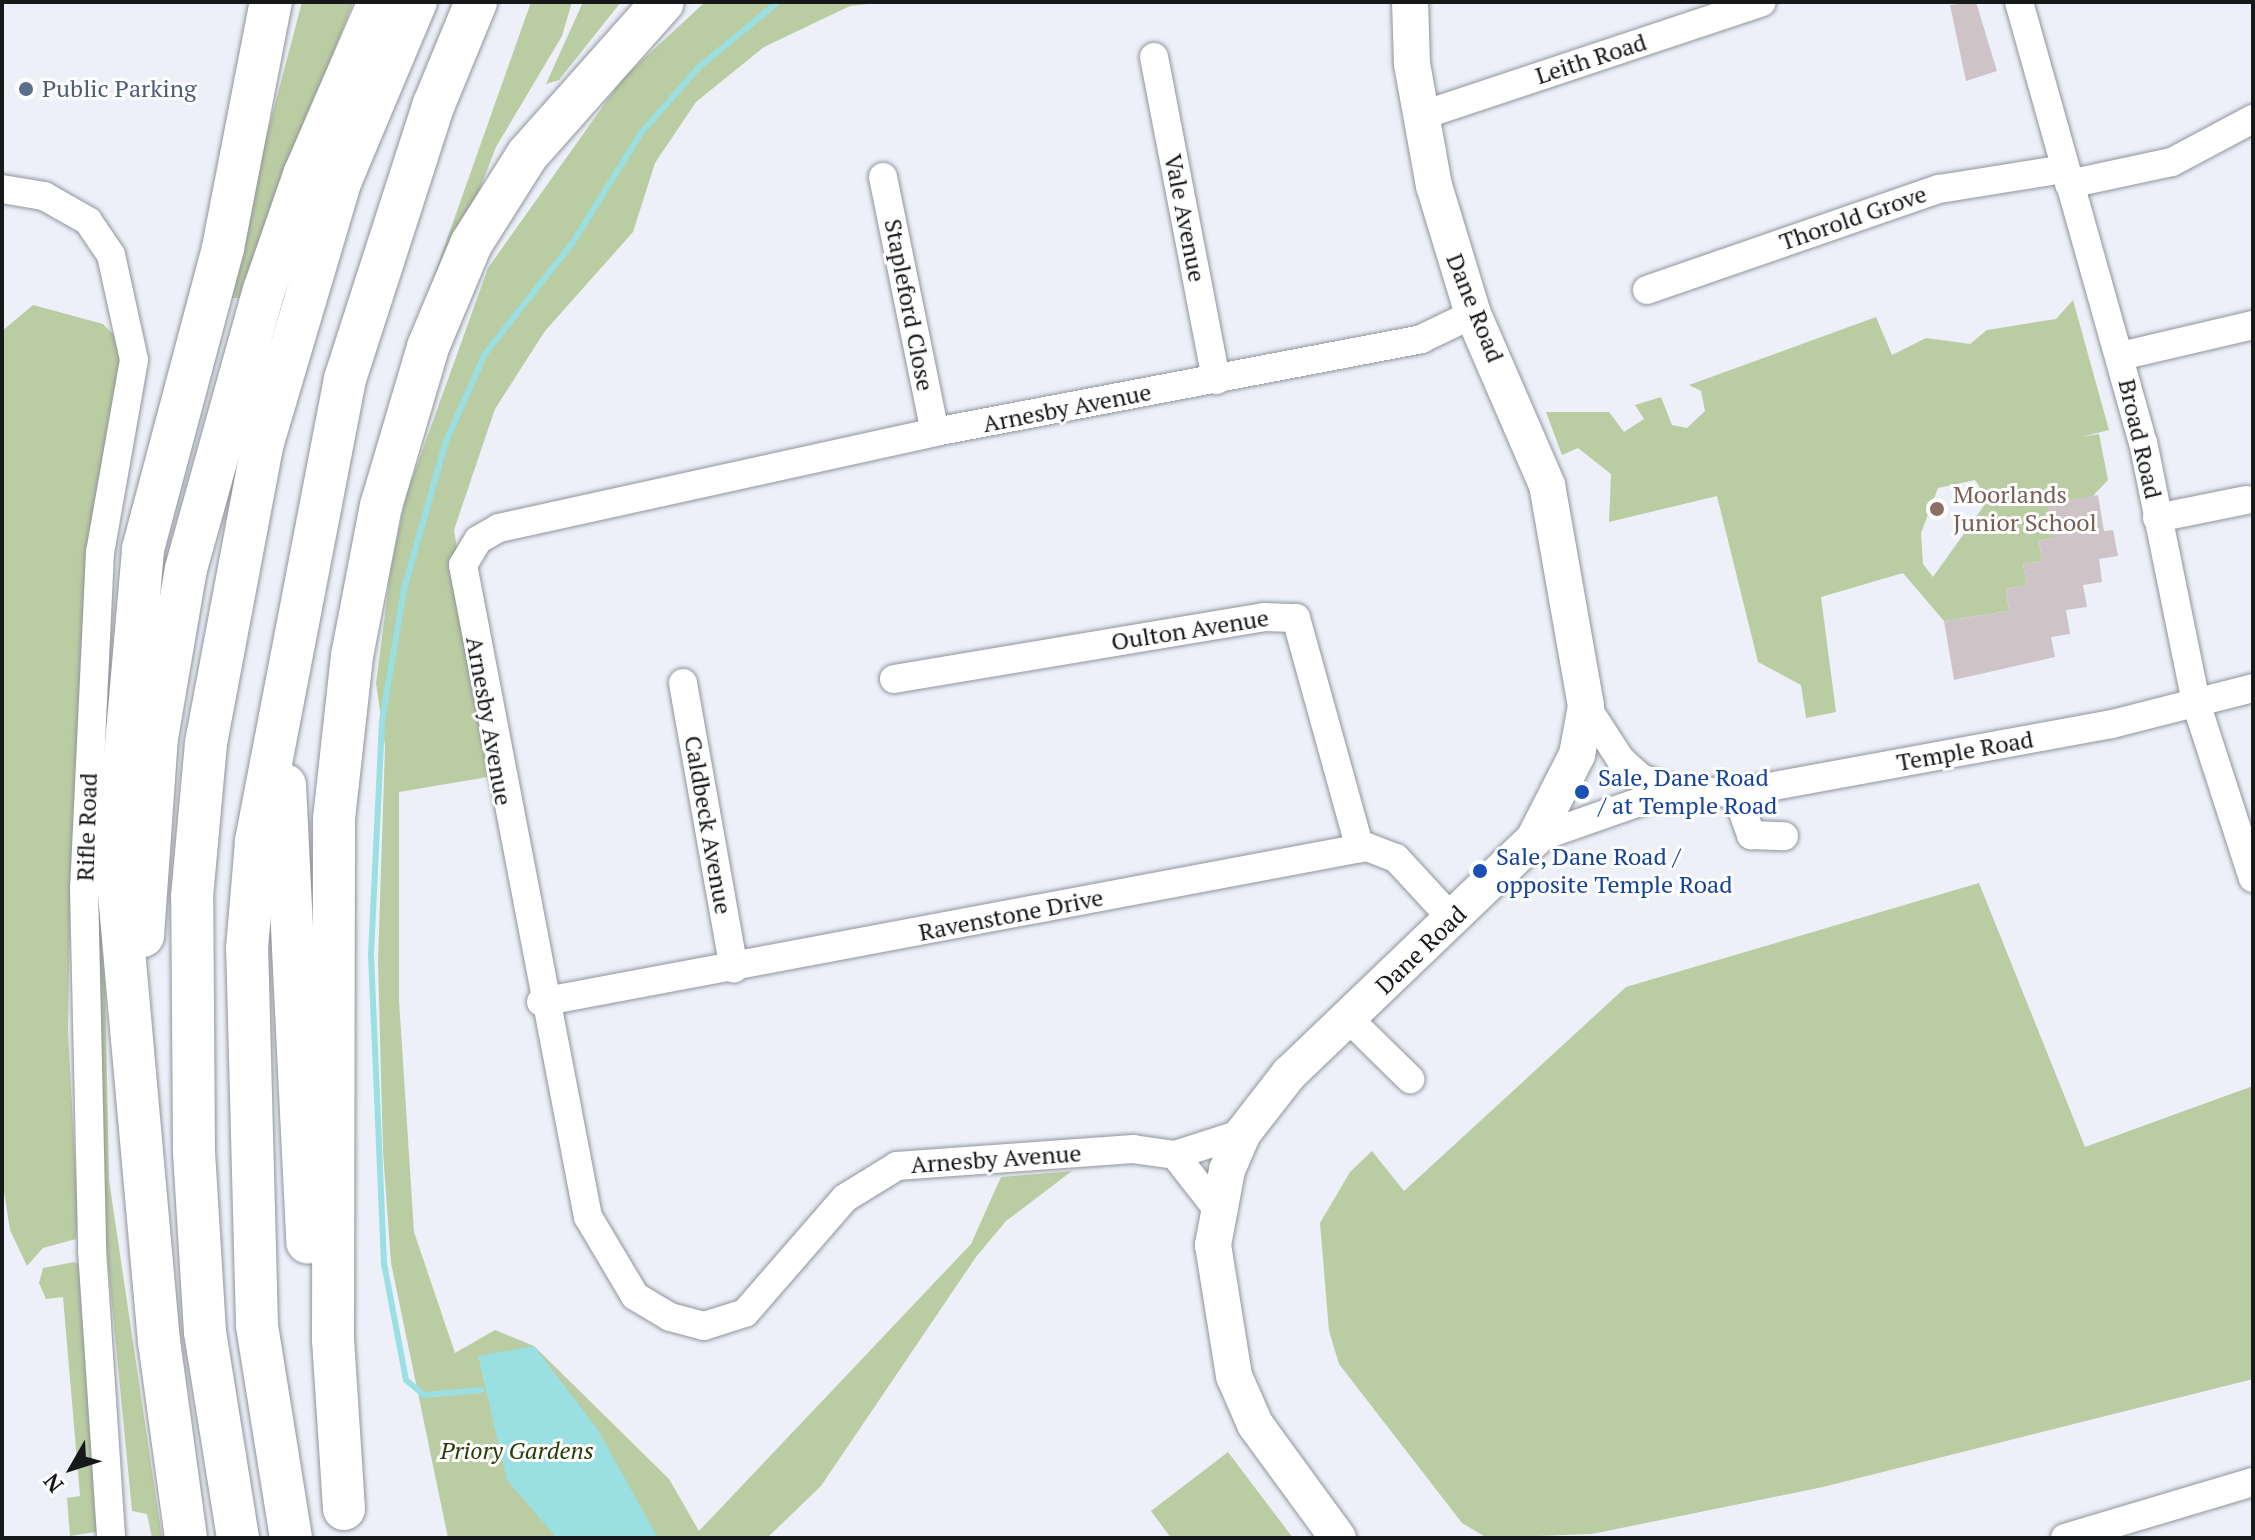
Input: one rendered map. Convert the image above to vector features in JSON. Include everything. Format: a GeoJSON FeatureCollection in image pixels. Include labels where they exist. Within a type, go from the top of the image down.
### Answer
{"type":"FeatureCollection","features":[{"type":"Feature","properties":{"kind":"highway"},"geometry":{"type":"LineString","coordinates":[[186,1538],[143,1157],[116,859],[126,684],[143,549],[223,248],[271,2]]}},
{"type":"Feature","properties":{"kind":"highway"},"geometry":{"type":"LineString","coordinates":[[143,1157],[148,869],[157,738],[186,569],[264,290],[304,175],[379,2]]}},
{"type":"Feature","properties":{"kind":"highway"},"geometry":{"type":"LineString","coordinates":[[238,1538],[205,1332],[194,1152],[192,897],[230,589],[341,180],[416,2]]}},
{"type":"Feature","properties":{"kind":"highway"},"geometry":{"type":"LineString","coordinates":[[291,1538],[257,1325],[247,964],[256,841],[283,672],[345,379],[434,104],[476,2]]}},
{"type":"Feature","properties":{"kind":"highway"},"geometry":{"type":"LineString","coordinates":[[347,1523],[333,1341],[334,819],[352,656],[381,506],[428,347],[471,244],[537,141],[663,2]]}},
{"type":"Feature","properties":{"kind":"highway"},"geometry":{"type":"LineString","coordinates":[[148,869],[199,604],[255,395],[317,260]]}},
{"type":"Feature","properties":{"kind":"highway"},"geometry":{"type":"LineString","coordinates":[[283,672],[299,1141],[316,1354],[347,1523]]}},
{"type":"Feature","properties":{"kind":"main road","name":"Dane Road"},"geometry":{"type":"LineString","coordinates":[[1338,1538],[1255,1424],[1234,1376],[1215,1283],[1217,1209],[1243,1133],[1289,1074],[1534,839],[1577,755],[1586,706],[1547,485],[1473,314],[1420,116],[1410,2]]}},
{"type":"Feature","properties":{"kind":"street","name":"Leith Road"},"geometry":{"type":"LineString","coordinates":[[1420,116],[1727,8],[1762,2]]}},
{"type":"Feature","properties":{"kind":"street","name":"Broad Road"},"geometry":{"type":"LineString","coordinates":[[2019,2],[2121,356],[2196,703],[2253,878]]}},
{"type":"Feature","properties":{"kind":"street","name":"Vale Avenue"},"geometry":{"type":"LineString","coordinates":[[1154,57],[1216,380]]}},
{"type":"Feature","properties":{"kind":"street","name":"Thorold Grove"},"geometry":{"type":"LineString","coordinates":[[1647,290],[1939,189],[2067,177],[2172,162],[2253,119]]}},
{"type":"Feature","properties":{"kind":"street","name":"Stapleford Close"},"geometry":{"type":"LineString","coordinates":[[884,176],[935,432]]}},
{"type":"Feature","properties":{"kind":"street","name":"Rifle Road"},"geometry":{"type":"LineString","coordinates":[[2,189],[44,196],[88,221],[111,255],[134,360],[100,552],[84,888],[92,1250],[111,1538]]}},
{"type":"Feature","properties":{"kind":"street","name":"Arnesby Avenue"},"geometry":{"type":"LineString","coordinates":[[1243,1133],[1175,1155],[1133,1149],[897,1166],[845,1198],[745,1313],[704,1326],[687,1323],[635,1296],[588,1217],[541,1002],[464,584],[469,551],[499,528],[935,432],[1421,339],[1473,314]]}},
{"type":"Feature","properties":{"kind":"street"},"geometry":{"type":"LineString","coordinates":[[2121,356],[2253,325]]}},
{"type":"Feature","properties":{"kind":"street"},"geometry":{"type":"LineString","coordinates":[[2157,518],[2246,500]]}},
{"type":"Feature","properties":{"kind":"street","name":"Oulton Avenue"},"geometry":{"type":"LineString","coordinates":[[894,679],[1288,615],[1307,640],[1360,848]]}},
{"type":"Feature","properties":{"kind":"street","name":"Caldbeck Avenue"},"geometry":{"type":"LineString","coordinates":[[683,683],[734,968]]}},
{"type":"Feature","properties":{"kind":"street","name":"Temple Road"},"geometry":{"type":"LineString","coordinates":[[1586,706],[1606,741],[1641,778],[1673,790],[1736,793],[2196,703],[2253,688]]}},
{"type":"Feature","properties":{"kind":"street","name":"Temple Road"},"geometry":{"type":"LineString","coordinates":[[1534,839],[1673,790]]}},
{"type":"Feature","properties":{"kind":"street"},"geometry":{"type":"LineString","coordinates":[[1736,793],[1751,835],[1784,836]]}},
{"type":"Feature","properties":{"kind":"street","name":"Ravenstone Drive"},"geometry":{"type":"LineString","coordinates":[[541,1002],[1360,848],[1396,858],[1452,919]]}},
{"type":"Feature","properties":{"kind":"street"},"geometry":{"type":"LineString","coordinates":[[1349,1019],[1409,1081]]}},
{"type":"Feature","properties":{"kind":"street"},"geometry":{"type":"LineString","coordinates":[[1175,1155],[1217,1209]]}},
{"type":"Feature","properties":{"kind":"street"},"geometry":{"type":"LineString","coordinates":[[2076,1536],[2253,1482]]}},
{"type":"Feature","properties":{"kind":"green space"},"geometry":{"type":"Polygon","coordinates":[[[302,2],[353,2],[240,298],[224,298],[302,2]]]}},
{"type":"Feature","properties":{"kind":"green space"},"geometry":{"type":"Polygon","coordinates":[[[531,2],[572,2],[562,36],[496,147],[432,313],[424,304],[531,2]]]}},
{"type":"Feature","properties":{"kind":"green space"},"geometry":{"type":"Polygon","coordinates":[[[583,2],[621,2],[559,80],[546,84],[583,2]]]}},
{"type":"Feature","properties":{"kind":"green space","name":"Priory Gardens"},"geometry":{"type":"Polygon","coordinates":[[[705,2],[885,2],[850,6],[764,47],[696,102],[655,163],[633,232],[545,331],[495,409],[454,530],[494,776],[399,792],[399,1000],[414,1232],[455,1353],[495,1330],[534,1346],[669,1479],[699,1531],[971,1244],[1001,1177],[1072,1171],[1006,1221],[976,1257],[821,1486],[767,1538],[448,1538],[391,1263],[383,1152],[378,962],[385,746],[376,683],[391,568],[406,496],[488,268],[623,78],[705,2]]]}},
{"type":"Feature","properties":{"kind":"green space","name":"Moorlands Junior School"},"geometry":{"type":"Polygon","coordinates":[[[2073,300],[2109,430],[2081,437],[2099,434],[2108,480],[2053,538],[2039,541],[2042,561],[2023,564],[2027,585],[2006,589],[2009,611],[1944,621],[1903,573],[1821,597],[1836,712],[1806,718],[1801,685],[1758,662],[1717,496],[1609,522],[1611,474],[1578,448],[1562,455],[1546,412],[1609,412],[1624,432],[1644,419],[1635,405],[1661,397],[1672,425],[1687,428],[1705,411],[1701,391],[1689,385],[1876,317],[1892,355],[1926,338],[1970,344],[1987,330],[2056,319],[2073,300]],[[1975,480],[1938,488],[1921,533],[1923,564],[1933,577],[1988,500],[1975,480]]]}},
{"type":"Feature","properties":{"kind":"green space"},"geometry":{"type":"Polygon","coordinates":[[[33,305],[103,324],[123,344],[71,864],[68,1030],[78,1220],[76,1239],[43,1248],[27,1266],[10,1230],[2,1179],[2,331],[33,305]]]}},
{"type":"Feature","properties":{"kind":"green space"},"geometry":{"type":"Polygon","coordinates":[[[1979,883],[2085,1147],[2253,1086],[2253,1379],[1823,1487],[1592,1534],[1487,1538],[1462,1523],[1339,1364],[1329,1331],[1320,1223],[1350,1172],[1372,1151],[1404,1191],[1626,987],[1979,883]]]}},
{"type":"Feature","properties":{"kind":"green space"},"geometry":{"type":"Polygon","coordinates":[[[92,928],[104,928],[109,1180],[162,1538],[152,1538],[147,1514],[132,1511],[98,1160],[92,928]]]}},
{"type":"Feature","properties":{"kind":"green space"},"geometry":{"type":"Polygon","coordinates":[[[74,1262],[82,1266],[102,1531],[70,1536],[67,1498],[80,1496],[63,1297],[46,1299],[39,1283],[43,1268],[74,1262]]]}},
{"type":"Feature","properties":{"kind":"green space"},"geometry":{"type":"Polygon","coordinates":[[[1228,1452],[1293,1538],[1171,1538],[1151,1511],[1228,1452]]]}},
{"type":"Feature","properties":{"kind":"water"},"geometry":{"type":"Polygon","coordinates":[[[534,1346],[598,1430],[658,1538],[557,1538],[507,1480],[478,1356],[534,1346]]]}},
{"type":"Feature","properties":{"kind":"building"},"geometry":{"type":"Polygon","coordinates":[[[1976,2],[1997,71],[1966,81],[1950,5],[1976,2]]]}},
{"type":"Feature","properties":{"kind":"building","name":"Moorlands Junior School"},"geometry":{"type":"Polygon","coordinates":[[[2098,495],[2104,531],[2113,530],[2118,556],[2099,559],[2102,582],[2083,585],[2087,607],[2066,610],[2070,634],[2051,637],[2055,657],[1954,680],[1944,621],[2009,611],[2006,589],[2027,585],[2023,564],[2042,561],[2039,541],[2053,538],[2047,503],[2098,495]]]}},
{"type":"Feature","properties":{"kind":"waterway"},"geometry":{"type":"LineString","coordinates":[[481,1390],[424,1395],[406,1380],[384,1264],[371,955],[382,721],[404,589],[446,441],[485,354],[573,242],[641,133],[699,67],[778,2]]}},
{"type":"Feature","properties":{"kind":"place","name":"Public Parking"},"geometry":{"type":"Point","coordinates":[26,89]}},
{"type":"Feature","properties":{"kind":"place","name":"Moorlands Junior School"},"geometry":{"type":"Point","coordinates":[1937,509]}},
{"type":"Feature","properties":{"kind":"place","name":"Sale, Dane Road / at Temple Road"},"geometry":{"type":"Point","coordinates":[1582,792]}},
{"type":"Feature","properties":{"kind":"place","name":"Sale, Dane Road / opposite Temple Road"},"geometry":{"type":"Point","coordinates":[1480,871]}}]}
